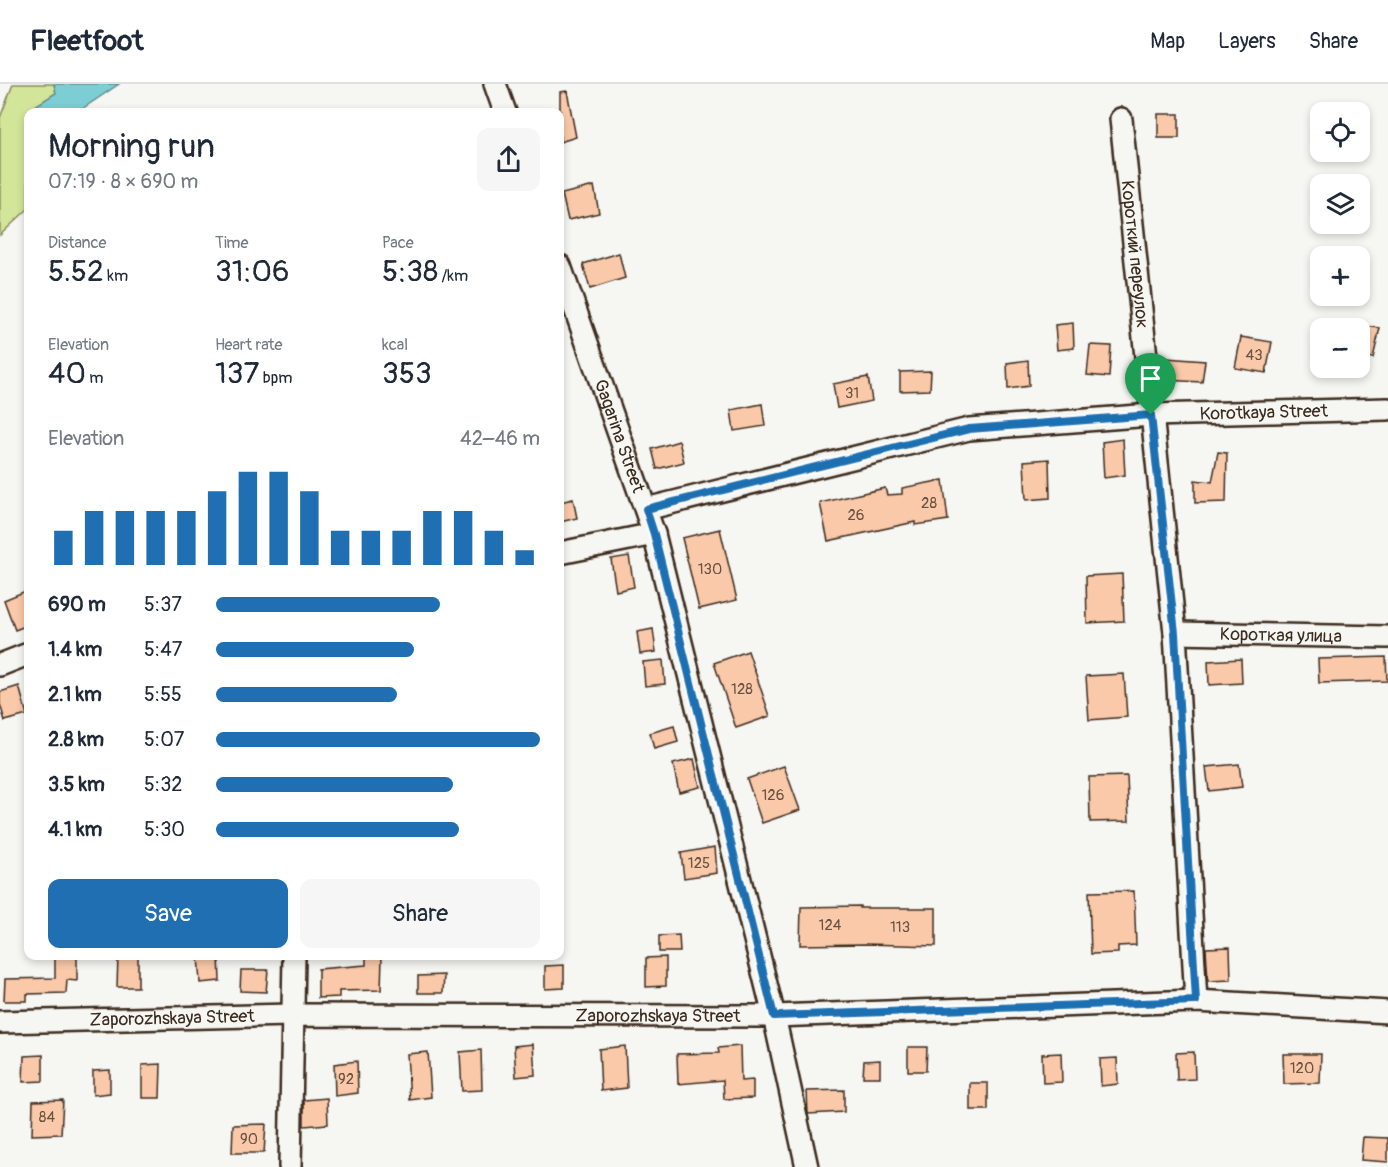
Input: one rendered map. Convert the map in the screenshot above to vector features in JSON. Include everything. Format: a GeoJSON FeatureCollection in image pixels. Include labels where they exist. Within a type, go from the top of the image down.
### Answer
{"type":"FeatureCollection","features":[{"type":"Feature","properties":{"kind":"street"},"geometry":{"type":"LineString","coordinates":[[495,84],[504,108]]}},
{"type":"Feature","properties":{"kind":"street","name":"Короткий переулок"},"geometry":{"type":"LineString","coordinates":[[1121,119],[1175,633],[1196,1001]]}},
{"type":"Feature","properties":{"kind":"street","name":"Gagarina Street"},"geometry":{"type":"LineString","coordinates":[[564,277],[654,534],[774,1016],[807,1167]]}},
{"type":"Feature","properties":{"kind":"street","name":"Korotkaya Street"},"geometry":{"type":"LineString","coordinates":[[646,509],[969,429],[1151,415],[1388,409]]}},
{"type":"Feature","properties":{"kind":"street"},"geometry":{"type":"LineString","coordinates":[[564,552],[654,534]]}},
{"type":"Feature","properties":{"kind":"street","name":"Короткая улица"},"geometry":{"type":"LineString","coordinates":[[1175,633],[1388,638]]}},
{"type":"Feature","properties":{"kind":"street"},"geometry":{"type":"LineString","coordinates":[[0,664],[24,655]]}},
{"type":"Feature","properties":{"kind":"street"},"geometry":{"type":"LineString","coordinates":[[290,1167],[294,960]]}},
{"type":"Feature","properties":{"kind":"street","name":"Zaporozhskaya Street"},"geometry":{"type":"LineString","coordinates":[[0,1022],[293,1015],[774,1016],[1196,1001],[1388,1012]]}},
{"type":"Feature","properties":{"kind":"green space"},"geometry":{"type":"Polygon","coordinates":[[[13,84],[54,84],[56,93],[35,108],[24,108],[24,213],[0,235],[0,118],[13,84]]]}},
{"type":"Feature","properties":{"kind":"water"},"geometry":{"type":"Polygon","coordinates":[[[54,84],[119,84],[84,108],[34,108],[56,93],[54,84]]]}},
{"type":"Feature","properties":{"kind":"building"},"geometry":{"type":"Polygon","coordinates":[[[567,91],[576,137],[564,141],[564,108],[560,108],[560,92],[567,91]]]}},
{"type":"Feature","properties":{"kind":"building"},"geometry":{"type":"Polygon","coordinates":[[[1158,114],[1179,114],[1179,138],[1158,138],[1158,114]]]}},
{"type":"Feature","properties":{"kind":"building"},"geometry":{"type":"Polygon","coordinates":[[[594,186],[599,213],[568,220],[564,194],[594,186]]]}},
{"type":"Feature","properties":{"kind":"building"},"geometry":{"type":"Polygon","coordinates":[[[619,253],[625,278],[590,289],[583,264],[619,253]]]}},
{"type":"Feature","properties":{"kind":"building"},"geometry":{"type":"Polygon","coordinates":[[[1073,323],[1074,348],[1057,350],[1055,325],[1073,323]]]}},
{"type":"Feature","properties":{"kind":"building"},"geometry":{"type":"Polygon","coordinates":[[[1370,327],[1380,328],[1373,358],[1370,358],[1370,327]]]}},
{"type":"Feature","properties":{"kind":"building"},"geometry":{"type":"Polygon","coordinates":[[[1241,337],[1272,342],[1266,373],[1235,368],[1241,337]]]}},
{"type":"Feature","properties":{"kind":"building"},"geometry":{"type":"Polygon","coordinates":[[[1090,345],[1111,346],[1109,377],[1087,375],[1090,345]]]}},
{"type":"Feature","properties":{"kind":"building"},"geometry":{"type":"Polygon","coordinates":[[[1166,358],[1205,361],[1202,382],[1164,380],[1166,358]]]}},
{"type":"Feature","properties":{"kind":"building"},"geometry":{"type":"Polygon","coordinates":[[[1028,360],[1029,386],[1008,389],[1007,363],[1028,360]]]}},
{"type":"Feature","properties":{"kind":"building"},"geometry":{"type":"Polygon","coordinates":[[[931,371],[930,390],[900,391],[900,372],[931,371]]]}},
{"type":"Feature","properties":{"kind":"building"},"geometry":{"type":"Polygon","coordinates":[[[868,377],[872,401],[837,408],[833,384],[868,377]]]}},
{"type":"Feature","properties":{"kind":"building"},"geometry":{"type":"Polygon","coordinates":[[[762,404],[765,426],[734,431],[731,410],[762,404]]]}},
{"type":"Feature","properties":{"kind":"building"},"geometry":{"type":"Polygon","coordinates":[[[1123,439],[1125,475],[1104,478],[1102,442],[1123,439]]]}},
{"type":"Feature","properties":{"kind":"building"},"geometry":{"type":"Polygon","coordinates":[[[679,441],[684,462],[657,469],[652,449],[679,441]]]}},
{"type":"Feature","properties":{"kind":"building"},"geometry":{"type":"Polygon","coordinates":[[[1218,452],[1227,453],[1226,502],[1195,503],[1195,480],[1212,482],[1218,452]]]}},
{"type":"Feature","properties":{"kind":"building"},"geometry":{"type":"Polygon","coordinates":[[[1049,459],[1050,498],[1026,500],[1024,461],[1049,459]]]}},
{"type":"Feature","properties":{"kind":"building"},"geometry":{"type":"Polygon","coordinates":[[[943,480],[948,520],[915,525],[915,522],[828,541],[820,503],[885,488],[887,495],[902,494],[902,488],[943,480]]]}},
{"type":"Feature","properties":{"kind":"building"},"geometry":{"type":"Polygon","coordinates":[[[573,499],[577,518],[564,521],[564,501],[573,499]]]}},
{"type":"Feature","properties":{"kind":"building"},"geometry":{"type":"Polygon","coordinates":[[[720,529],[737,600],[699,609],[682,538],[720,529]]]}},
{"type":"Feature","properties":{"kind":"building"},"geometry":{"type":"Polygon","coordinates":[[[629,556],[634,587],[616,591],[611,559],[629,556]]]}},
{"type":"Feature","properties":{"kind":"building"},"geometry":{"type":"Polygon","coordinates":[[[1122,574],[1124,621],[1087,623],[1086,576],[1122,574]]]}},
{"type":"Feature","properties":{"kind":"building"},"geometry":{"type":"Polygon","coordinates":[[[24,592],[24,627],[15,630],[4,600],[24,592]]]}},
{"type":"Feature","properties":{"kind":"building"},"geometry":{"type":"Polygon","coordinates":[[[653,629],[656,652],[640,654],[637,632],[653,629]]]}},
{"type":"Feature","properties":{"kind":"building"},"geometry":{"type":"Polygon","coordinates":[[[748,651],[770,716],[736,728],[714,663],[748,651]]]}},
{"type":"Feature","properties":{"kind":"building"},"geometry":{"type":"Polygon","coordinates":[[[1386,657],[1387,681],[1319,683],[1318,659],[1386,657]]]}},
{"type":"Feature","properties":{"kind":"building"},"geometry":{"type":"Polygon","coordinates":[[[1241,659],[1242,683],[1209,685],[1208,661],[1241,659]]]}},
{"type":"Feature","properties":{"kind":"building"},"geometry":{"type":"Polygon","coordinates":[[[663,660],[665,684],[645,686],[643,662],[663,660]]]}},
{"type":"Feature","properties":{"kind":"building"},"geometry":{"type":"Polygon","coordinates":[[[1124,674],[1127,717],[1089,720],[1086,676],[1124,674]]]}},
{"type":"Feature","properties":{"kind":"building"},"geometry":{"type":"Polygon","coordinates":[[[19,686],[24,704],[24,716],[5,721],[0,704],[0,692],[19,686]]]}},
{"type":"Feature","properties":{"kind":"building"},"geometry":{"type":"Polygon","coordinates":[[[674,726],[678,742],[654,749],[650,733],[674,726]]]}},
{"type":"Feature","properties":{"kind":"building"},"geometry":{"type":"Polygon","coordinates":[[[694,759],[700,787],[679,792],[673,764],[694,759]]]}},
{"type":"Feature","properties":{"kind":"building"},"geometry":{"type":"Polygon","coordinates":[[[1239,764],[1242,787],[1209,791],[1206,767],[1239,764]]]}},
{"type":"Feature","properties":{"kind":"building"},"geometry":{"type":"Polygon","coordinates":[[[784,766],[800,810],[762,823],[747,779],[784,766]]]}},
{"type":"Feature","properties":{"kind":"building"},"geometry":{"type":"Polygon","coordinates":[[[1127,776],[1129,821],[1090,822],[1089,777],[1127,776]]]}},
{"type":"Feature","properties":{"kind":"building"},"geometry":{"type":"Polygon","coordinates":[[[715,847],[717,873],[684,878],[681,853],[715,847]]]}},
{"type":"Feature","properties":{"kind":"building"},"geometry":{"type":"Polygon","coordinates":[[[1134,891],[1136,945],[1118,946],[1118,953],[1091,954],[1089,892],[1134,891]]]}},
{"type":"Feature","properties":{"kind":"building"},"geometry":{"type":"Polygon","coordinates":[[[860,906],[860,908],[936,908],[936,946],[800,945],[801,907],[860,906]]]}},
{"type":"Feature","properties":{"kind":"building"},"geometry":{"type":"Polygon","coordinates":[[[679,935],[680,952],[659,952],[659,936],[679,935]]]}},
{"type":"Feature","properties":{"kind":"building"},"geometry":{"type":"Polygon","coordinates":[[[1230,947],[1231,980],[1208,981],[1206,948],[1230,947]]]}},
{"type":"Feature","properties":{"kind":"building"},"geometry":{"type":"Polygon","coordinates":[[[666,957],[666,986],[646,987],[646,958],[666,957]]]}},
{"type":"Feature","properties":{"kind":"building"},"geometry":{"type":"Polygon","coordinates":[[[55,960],[77,960],[77,981],[67,980],[66,993],[27,994],[27,1001],[4,1001],[5,979],[55,978],[55,960]]]}},
{"type":"Feature","properties":{"kind":"building"},"geometry":{"type":"Polygon","coordinates":[[[118,960],[138,960],[138,987],[117,987],[118,960]]]}},
{"type":"Feature","properties":{"kind":"building"},"geometry":{"type":"Polygon","coordinates":[[[198,960],[219,960],[220,981],[200,983],[198,960]]]}},
{"type":"Feature","properties":{"kind":"building"},"geometry":{"type":"Polygon","coordinates":[[[366,960],[382,960],[381,990],[339,991],[339,997],[318,998],[318,969],[366,965],[366,960]]]}},
{"type":"Feature","properties":{"kind":"building"},"geometry":{"type":"Polygon","coordinates":[[[564,965],[564,988],[545,989],[545,966],[564,965]]]}},
{"type":"Feature","properties":{"kind":"building"},"geometry":{"type":"Polygon","coordinates":[[[241,970],[268,970],[266,992],[240,991],[241,970]]]}},
{"type":"Feature","properties":{"kind":"building"},"geometry":{"type":"Polygon","coordinates":[[[444,975],[443,993],[418,993],[418,976],[444,975]]]}},
{"type":"Feature","properties":{"kind":"building"},"geometry":{"type":"Polygon","coordinates":[[[533,1044],[535,1075],[516,1077],[514,1046],[533,1044]]]}},
{"type":"Feature","properties":{"kind":"building"},"geometry":{"type":"Polygon","coordinates":[[[625,1046],[627,1088],[601,1091],[599,1049],[625,1046]]]}},
{"type":"Feature","properties":{"kind":"building"},"geometry":{"type":"Polygon","coordinates":[[[740,1046],[741,1081],[753,1080],[753,1098],[724,1099],[723,1080],[678,1084],[677,1054],[719,1053],[718,1048],[740,1046]]]}},
{"type":"Feature","properties":{"kind":"building"},"geometry":{"type":"Polygon","coordinates":[[[908,1047],[927,1047],[926,1071],[908,1071],[908,1047]]]}},
{"type":"Feature","properties":{"kind":"building"},"geometry":{"type":"Polygon","coordinates":[[[481,1050],[482,1090],[462,1091],[460,1052],[481,1050]]]}},
{"type":"Feature","properties":{"kind":"building"},"geometry":{"type":"Polygon","coordinates":[[[428,1052],[431,1097],[410,1100],[407,1054],[428,1052]]]}},
{"type":"Feature","properties":{"kind":"building"},"geometry":{"type":"Polygon","coordinates":[[[1194,1052],[1195,1079],[1177,1080],[1176,1053],[1194,1052]]]}},
{"type":"Feature","properties":{"kind":"building"},"geometry":{"type":"Polygon","coordinates":[[[1061,1053],[1062,1082],[1043,1083],[1042,1054],[1061,1053]]]}},
{"type":"Feature","properties":{"kind":"building"},"geometry":{"type":"Polygon","coordinates":[[[1283,1054],[1321,1054],[1320,1083],[1284,1084],[1283,1054]]]}},
{"type":"Feature","properties":{"kind":"building"},"geometry":{"type":"Polygon","coordinates":[[[43,1055],[43,1081],[23,1082],[24,1056],[43,1055]]]}},
{"type":"Feature","properties":{"kind":"building"},"geometry":{"type":"Polygon","coordinates":[[[1117,1058],[1118,1084],[1101,1086],[1100,1059],[1117,1058]]]}},
{"type":"Feature","properties":{"kind":"building"},"geometry":{"type":"Polygon","coordinates":[[[880,1060],[880,1077],[863,1077],[864,1061],[880,1060]]]}},
{"type":"Feature","properties":{"kind":"building"},"geometry":{"type":"Polygon","coordinates":[[[357,1061],[358,1093],[335,1096],[334,1064],[357,1061]]]}},
{"type":"Feature","properties":{"kind":"building"},"geometry":{"type":"Polygon","coordinates":[[[161,1064],[160,1098],[142,1098],[142,1065],[161,1064]]]}},
{"type":"Feature","properties":{"kind":"building"},"geometry":{"type":"Polygon","coordinates":[[[110,1070],[110,1093],[93,1095],[93,1071],[110,1070]]]}},
{"type":"Feature","properties":{"kind":"building"},"geometry":{"type":"Polygon","coordinates":[[[970,1083],[988,1083],[988,1110],[970,1110],[970,1083]]]}},
{"type":"Feature","properties":{"kind":"building"},"geometry":{"type":"Polygon","coordinates":[[[844,1090],[844,1112],[808,1114],[807,1091],[844,1090]]]}},
{"type":"Feature","properties":{"kind":"building"},"geometry":{"type":"Polygon","coordinates":[[[327,1098],[328,1124],[304,1126],[304,1100],[327,1098]]]}},
{"type":"Feature","properties":{"kind":"building"},"geometry":{"type":"Polygon","coordinates":[[[63,1100],[61,1134],[32,1135],[33,1101],[63,1100]]]}},
{"type":"Feature","properties":{"kind":"building"},"geometry":{"type":"Polygon","coordinates":[[[266,1124],[264,1153],[232,1153],[233,1125],[266,1124]]]}},
{"type":"Feature","properties":{"kind":"building"},"geometry":{"type":"Polygon","coordinates":[[[1363,1137],[1388,1138],[1388,1162],[1361,1160],[1363,1137]]]}},
{"type":"Feature","properties":{"kind":"route"},"geometry":{"type":"LineString","coordinates":[[1151,415],[1175,633],[1196,1001],[774,1016],[646,509],[969,429],[1151,415]]}}]}
